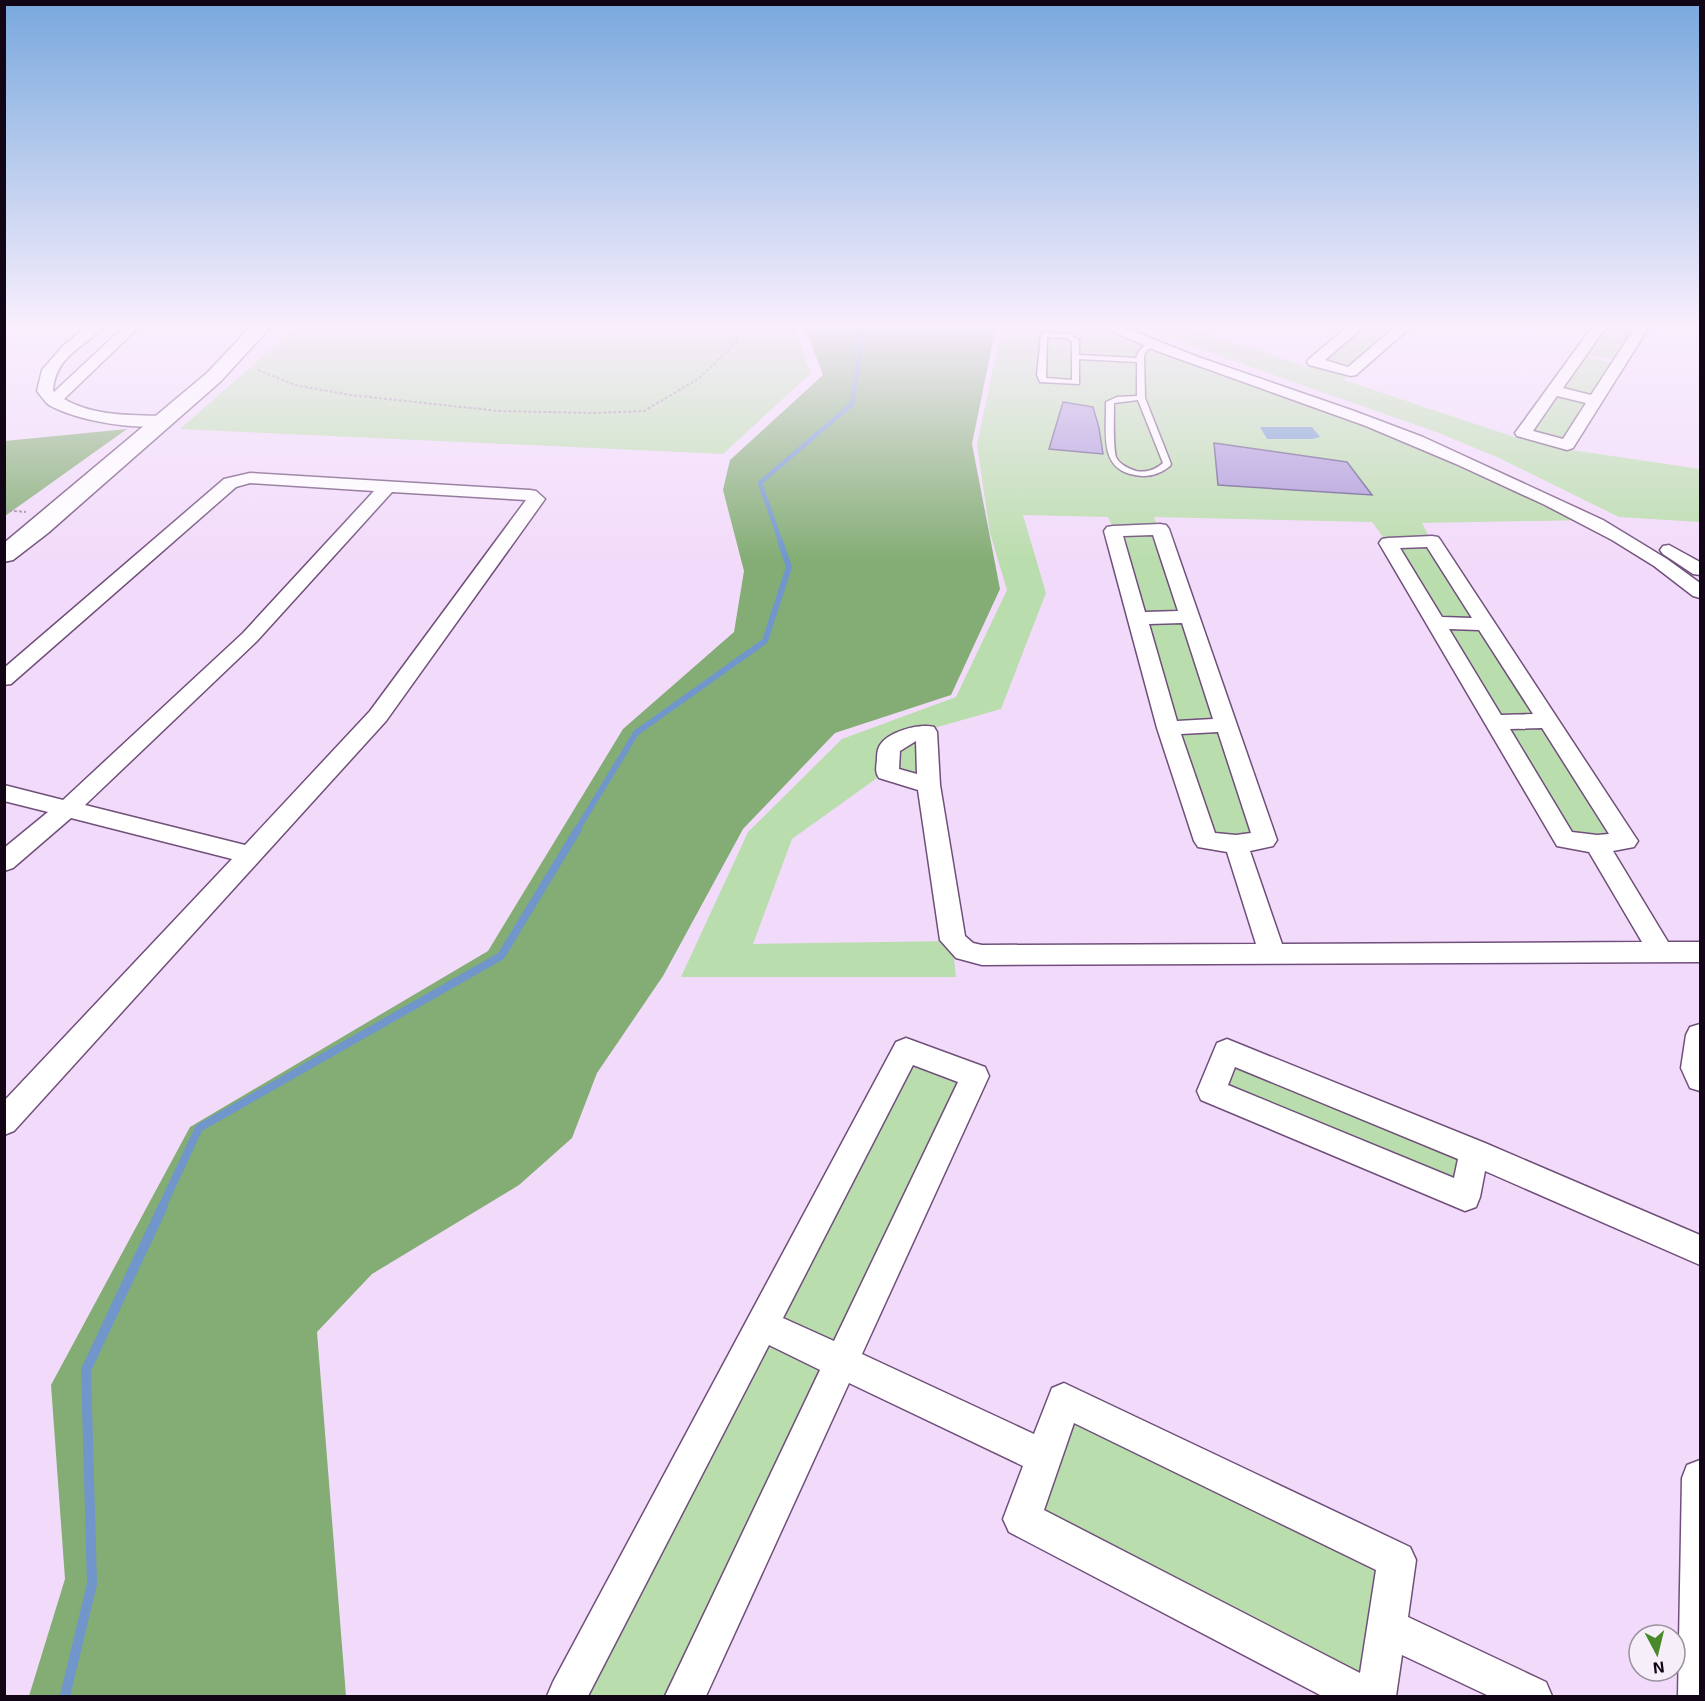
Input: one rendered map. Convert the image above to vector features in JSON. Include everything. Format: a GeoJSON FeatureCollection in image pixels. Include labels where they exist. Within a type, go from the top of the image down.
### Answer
{"type":"FeatureCollection","features":[{"type":"Feature","properties":{"kind":"street"},"geometry":{"type":"LineString","coordinates":[[56,402],[87,415],[162,421]]}},
{"type":"Feature","properties":{"kind":"street"},"geometry":{"type":"LineString","coordinates":[[4,555],[39,528],[184,402]]}},
{"type":"Feature","properties":{"kind":"street"},"geometry":{"type":"LineString","coordinates":[[1315,402],[1402,434],[1579,514],[1649,555],[1701,592]]}},
{"type":"Feature","properties":{"kind":"street"},"geometry":{"type":"LineString","coordinates":[[1349,402],[1437,433],[1501,461],[1605,512],[1701,570]]}},
{"type":"Feature","properties":{"kind":"street"},"geometry":{"type":"LineString","coordinates":[[1544,402],[1523,433],[1567,445],[1594,402]]}},
{"type":"Feature","properties":{"kind":"street"},"geometry":{"type":"LineString","coordinates":[[4,679],[230,483],[250,478],[530,495],[536,499],[378,716],[4,1122]]}},
{"type":"Feature","properties":{"kind":"street"},"geometry":{"type":"LineString","coordinates":[[4,862],[67,809],[250,637],[388,486]]}},
{"type":"Feature","properties":{"kind":"street"},"geometry":{"type":"LineString","coordinates":[[1579,514],[1605,512]]}},
{"type":"Feature","properties":{"kind":"street"},"geometry":{"type":"LineString","coordinates":[[1160,529],[1189,617],[1265,840],[1236,844],[1206,841],[1168,728],[1113,531],[1160,529]]}},
{"type":"Feature","properties":{"kind":"street"},"geometry":{"type":"LineString","coordinates":[[1432,541],[1486,624],[1626,841],[1597,844],[1565,840],[1388,543],[1432,541]]}},
{"type":"Feature","properties":{"kind":"street"},"geometry":{"type":"LineString","coordinates":[[1138,618],[1189,617]]}},
{"type":"Feature","properties":{"kind":"street"},"geometry":{"type":"LineString","coordinates":[[1435,623],[1486,624]]}},
{"type":"Feature","properties":{"kind":"street"},"geometry":{"type":"LineString","coordinates":[[1494,722],[1549,721]]}},
{"type":"Feature","properties":{"kind":"street"},"geometry":{"type":"LineString","coordinates":[[1168,728],[1226,725]]}},
{"type":"Feature","properties":{"kind":"street"},"geometry":{"type":"LineString","coordinates":[[928,785],[953,940],[965,951],[982,955],[1273,956],[1701,952]]}},
{"type":"Feature","properties":{"kind":"street"},"geometry":{"type":"LineString","coordinates":[[4,793],[249,855]]}},
{"type":"Feature","properties":{"kind":"street"},"geometry":{"type":"LineString","coordinates":[[1236,844],[1273,956]]}},
{"type":"Feature","properties":{"kind":"street"},"geometry":{"type":"LineString","coordinates":[[1597,844],[1661,952]]}},
{"type":"Feature","properties":{"kind":"street"},"geometry":{"type":"LineString","coordinates":[[1701,1035],[1695,1068],[1701,1079]]}},
{"type":"Feature","properties":{"kind":"street"},"geometry":{"type":"LineString","coordinates":[[567,1696],[906,1050],[975,1076],[685,1696]]}},
{"type":"Feature","properties":{"kind":"street"},"geometry":{"type":"LineString","coordinates":[[1474,1152],[1465,1197],[1211,1091],[1227,1052],[1474,1152],[1701,1250]]}},
{"type":"Feature","properties":{"kind":"street"},"geometry":{"type":"LineString","coordinates":[[762,1325],[840,1364],[1043,1458]]}},
{"type":"Feature","properties":{"kind":"street"},"geometry":{"type":"LineString","coordinates":[[1363,1696],[1022,1519],[1064,1400],[1397,1560],[1376,1696]]}},
{"type":"Feature","properties":{"kind":"street"},"geometry":{"type":"LineString","coordinates":[[1698,1696],[1701,1478]]}},
{"type":"Feature","properties":{"kind":"street"},"geometry":{"type":"LineString","coordinates":[[1386,1627],[1532,1696]]}},
{"type":"Feature","properties":{"kind":"lane"},"geometry":{"type":"LineString","coordinates":[[1110,402],[1112,456],[1115,462],[1124,470],[1152,473],[1163,468],[1166,460],[1143,402]]}},
{"type":"Feature","properties":{"kind":"path"},"geometry":{"type":"LineString","coordinates":[[425,402],[499,411],[594,413],[644,411],[659,402]]}},
{"type":"Feature","properties":{"kind":"green space"},"geometry":{"type":"Polygon","coordinates":[[[210,402],[779,402],[723,454],[180,429],[210,402]]]}},
{"type":"Feature","properties":{"kind":"green space"},"geometry":{"type":"Polygon","coordinates":[[[793,402],[980,402],[972,444],[1000,589],[951,695],[835,733],[743,829],[663,976],[597,1073],[572,1138],[519,1185],[372,1274],[317,1332],[346,1696],[29,1696],[65,1579],[51,1385],[190,1127],[488,951],[623,729],[734,632],[744,571],[723,490],[730,460],[793,402]]]}},
{"type":"Feature","properties":{"kind":"green space"},"geometry":{"type":"Polygon","coordinates":[[[986,402],[1318,402],[1350,414],[1587,520],[1422,523],[1431,540],[1386,541],[1372,522],[1154,517],[1158,528],[1113,528],[1108,517],[1023,515],[1046,593],[1001,709],[927,730],[912,732],[884,773],[792,839],[753,944],[952,941],[956,977],[681,977],[748,832],[842,739],[956,697],[1007,590],[990,533],[977,445],[986,402]]]}},
{"type":"Feature","properties":{"kind":"green space"},"geometry":{"type":"Polygon","coordinates":[[[1352,402],[1411,402],[1517,438],[1523,433],[1565,449],[1700,469],[1700,522],[1619,517],[1499,458],[1439,433],[1352,402]]]}},
{"type":"Feature","properties":{"kind":"green space"},"geometry":{"type":"Polygon","coordinates":[[[1549,402],[1588,402],[1563,442],[1530,433],[1549,402]]]}},
{"type":"Feature","properties":{"kind":"green space"},"geometry":{"type":"Polygon","coordinates":[[[127,429],[5,516],[5,441],[127,429]]]}},
{"type":"Feature","properties":{"kind":"green space"},"geometry":{"type":"Polygon","coordinates":[[[1157,531],[1183,614],[1144,614],[1118,533],[1157,531]]]}},
{"type":"Feature","properties":{"kind":"green space"},"geometry":{"type":"Polygon","coordinates":[[[1430,544],[1479,621],[1439,620],[1394,545],[1430,544]]]}},
{"type":"Feature","properties":{"kind":"green space"},"geometry":{"type":"Polygon","coordinates":[[[1185,619],[1217,719],[1174,722],[1145,621],[1185,619]]]}},
{"type":"Feature","properties":{"kind":"green space"},"geometry":{"type":"Polygon","coordinates":[[[1442,627],[1484,627],[1538,716],[1497,717],[1442,627]]]}},
{"type":"Feature","properties":{"kind":"green space"},"geometry":{"type":"Polygon","coordinates":[[[1546,724],[1615,833],[1570,834],[1501,726],[1546,724]]]}},
{"type":"Feature","properties":{"kind":"green space"},"geometry":{"type":"Polygon","coordinates":[[[1222,728],[1256,834],[1212,835],[1176,732],[1222,728]]]}},
{"type":"Feature","properties":{"kind":"green space"},"geometry":{"type":"Polygon","coordinates":[[[924,734],[926,781],[892,772],[892,750],[924,734]]]}},
{"type":"Feature","properties":{"kind":"green space"},"geometry":{"type":"Polygon","coordinates":[[[1231,1058],[1464,1153],[1460,1188],[1220,1088],[1231,1058]]]}},
{"type":"Feature","properties":{"kind":"green space"},"geometry":{"type":"Polygon","coordinates":[[[914,1062],[963,1080],[835,1349],[779,1323],[914,1062]]]}},
{"type":"Feature","properties":{"kind":"green space"},"geometry":{"type":"Polygon","coordinates":[[[770,1344],[821,1370],[669,1696],[584,1696],[770,1344]]]}},
{"type":"Feature","properties":{"kind":"green space"},"geometry":{"type":"Polygon","coordinates":[[[1074,1419],[1381,1570],[1367,1682],[1042,1513],[1074,1419]]]}},
{"type":"Feature","properties":{"kind":"water"},"geometry":{"type":"Polygon","coordinates":[[[1260,427],[1312,427],[1320,437],[1267,439],[1260,427]]]}},
{"type":"Feature","properties":{"kind":"building"},"geometry":{"type":"Polygon","coordinates":[[[1063,402],[1093,407],[1103,454],[1049,449],[1063,402]]]}},
{"type":"Feature","properties":{"kind":"building"},"geometry":{"type":"Polygon","coordinates":[[[1214,443],[1347,462],[1372,495],[1218,485],[1214,443]]]}},
{"type":"Feature","properties":{"kind":"waterway"},"geometry":{"type":"LineString","coordinates":[[781,543],[760,483],[852,402]]}},
{"type":"Feature","properties":{"kind":"waterway"},"geometry":{"type":"LineString","coordinates":[[577,830],[636,733],[765,641],[789,567],[780,541]]}},
{"type":"Feature","properties":{"kind":"waterway"},"geometry":{"type":"LineString","coordinates":[[162,1207],[199,1128],[501,956],[578,829]]}},
{"type":"Feature","properties":{"kind":"waterway"},"geometry":{"type":"LineString","coordinates":[[65,1696],[92,1584],[86,1370],[163,1206]]}}]}
